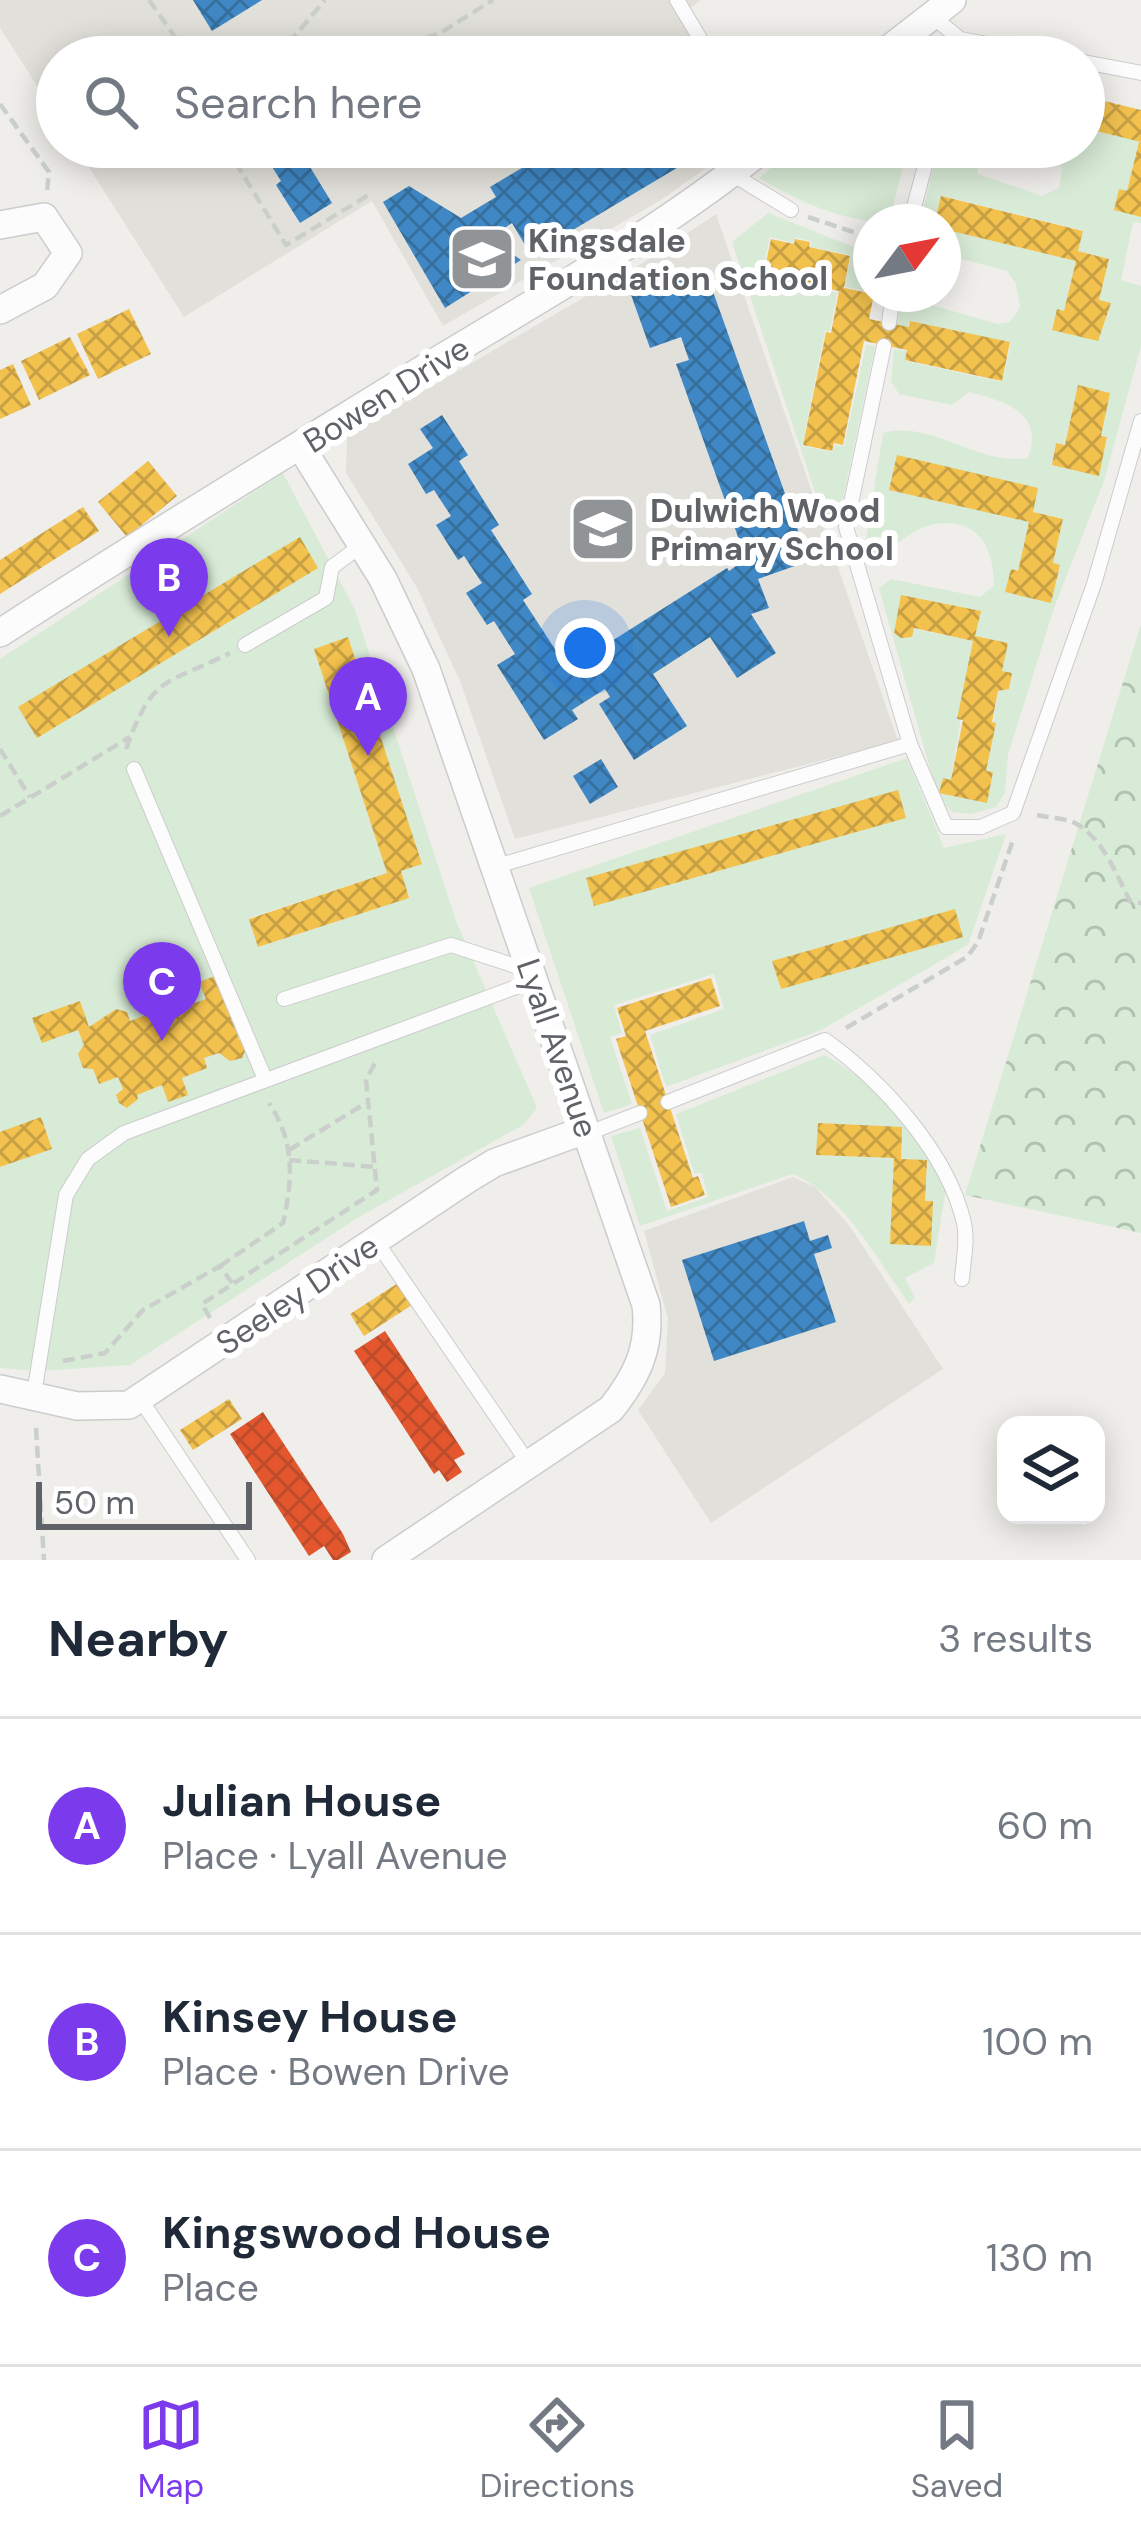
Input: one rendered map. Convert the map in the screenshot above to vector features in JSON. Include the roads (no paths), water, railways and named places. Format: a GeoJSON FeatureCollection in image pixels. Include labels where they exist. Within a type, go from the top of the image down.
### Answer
{"type":"FeatureCollection","features":[{"type":"Feature","properties":{"kind":"street"},"geometry":{"type":"LineString","coordinates":[[906,36],[942,8]]}},
{"type":"Feature","properties":{"kind":"street","name":"Bowen Drive"},"geometry":{"type":"LineString","coordinates":[[0,633],[174,521],[572,280],[738,168]]}},
{"type":"Feature","properties":{"kind":"street"},"geometry":{"type":"LineString","coordinates":[[0,225],[44,217],[68,253],[45,286],[0,310]]}},
{"type":"Feature","properties":{"kind":"street","name":"Lyall Avenue"},"geometry":{"type":"LineString","coordinates":[[301,447],[402,614],[426,669],[646,1305],[649,1334],[632,1383],[611,1409],[386,1560]]}},
{"type":"Feature","properties":{"kind":"street","name":"Seeley Drive"},"geometry":{"type":"LineString","coordinates":[[0,1389],[98,1408],[129,1406],[494,1163],[585,1132]]}},
{"type":"Feature","properties":{"kind":"lane"},"geometry":{"type":"LineString","coordinates":[[677,0],[698,36]]}},
{"type":"Feature","properties":{"kind":"lane"},"geometry":{"type":"LineString","coordinates":[[942,8],[958,36]]}},
{"type":"Feature","properties":{"kind":"lane"},"geometry":{"type":"LineString","coordinates":[[1105,66],[1141,73]]}},
{"type":"Feature","properties":{"kind":"lane"},"geometry":{"type":"LineString","coordinates":[[915,204],[924,168]]}},
{"type":"Feature","properties":{"kind":"lane"},"geometry":{"type":"LineString","coordinates":[[731,174],[791,210]]}},
{"type":"Feature","properties":{"kind":"lane"},"geometry":{"type":"LineString","coordinates":[[889,323],[891,312]]}},
{"type":"Feature","properties":{"kind":"lane"},"geometry":{"type":"LineString","coordinates":[[884,346],[846,527],[910,744],[946,827],[981,827],[1013,813],[1094,584],[1141,421]]}},
{"type":"Feature","properties":{"kind":"lane"},"geometry":{"type":"LineString","coordinates":[[245,645],[326,598],[332,566],[362,545]]}},
{"type":"Feature","properties":{"kind":"lane"},"geometry":{"type":"LineString","coordinates":[[497,866],[910,744]]}},
{"type":"Feature","properties":{"kind":"lane"},"geometry":{"type":"LineString","coordinates":[[134,769],[260,1081]]}},
{"type":"Feature","properties":{"kind":"lane"},"geometry":{"type":"LineString","coordinates":[[284,999],[451,945],[533,976]]}},
{"type":"Feature","properties":{"kind":"lane"},"geometry":{"type":"LineString","coordinates":[[34,1394],[66,1195],[88,1160],[124,1133],[533,976]]}},
{"type":"Feature","properties":{"kind":"lane"},"geometry":{"type":"LineString","coordinates":[[668,1102],[825,1040],[867,1070],[902,1109],[950,1185],[966,1226],[962,1279]]}},
{"type":"Feature","properties":{"kind":"lane"},"geometry":{"type":"LineString","coordinates":[[585,1132],[640,1113]]}},
{"type":"Feature","properties":{"kind":"lane"},"geometry":{"type":"LineString","coordinates":[[376,1240],[529,1464]]}},
{"type":"Feature","properties":{"kind":"lane"},"geometry":{"type":"LineString","coordinates":[[141,1400],[248,1560]]}},
{"type":"Feature","properties":{"kind":"place","name":"Kingsdale Foundation School"},"geometry":{"type":"Point","coordinates":[482,259]}},
{"type":"Feature","properties":{"kind":"place","name":"Dulwich Wood Primary School"},"geometry":{"type":"Point","coordinates":[603,529]}},
{"type":"Feature","properties":{"kind":"place","name":"Kinsey House"},"geometry":{"type":"Point","coordinates":[169,637]}},
{"type":"Feature","properties":{"kind":"place","name":"Julian House"},"geometry":{"type":"Point","coordinates":[368,756]}},
{"type":"Feature","properties":{"kind":"place","name":"Kingswood House"},"geometry":{"type":"Point","coordinates":[162,1041]}}]}
